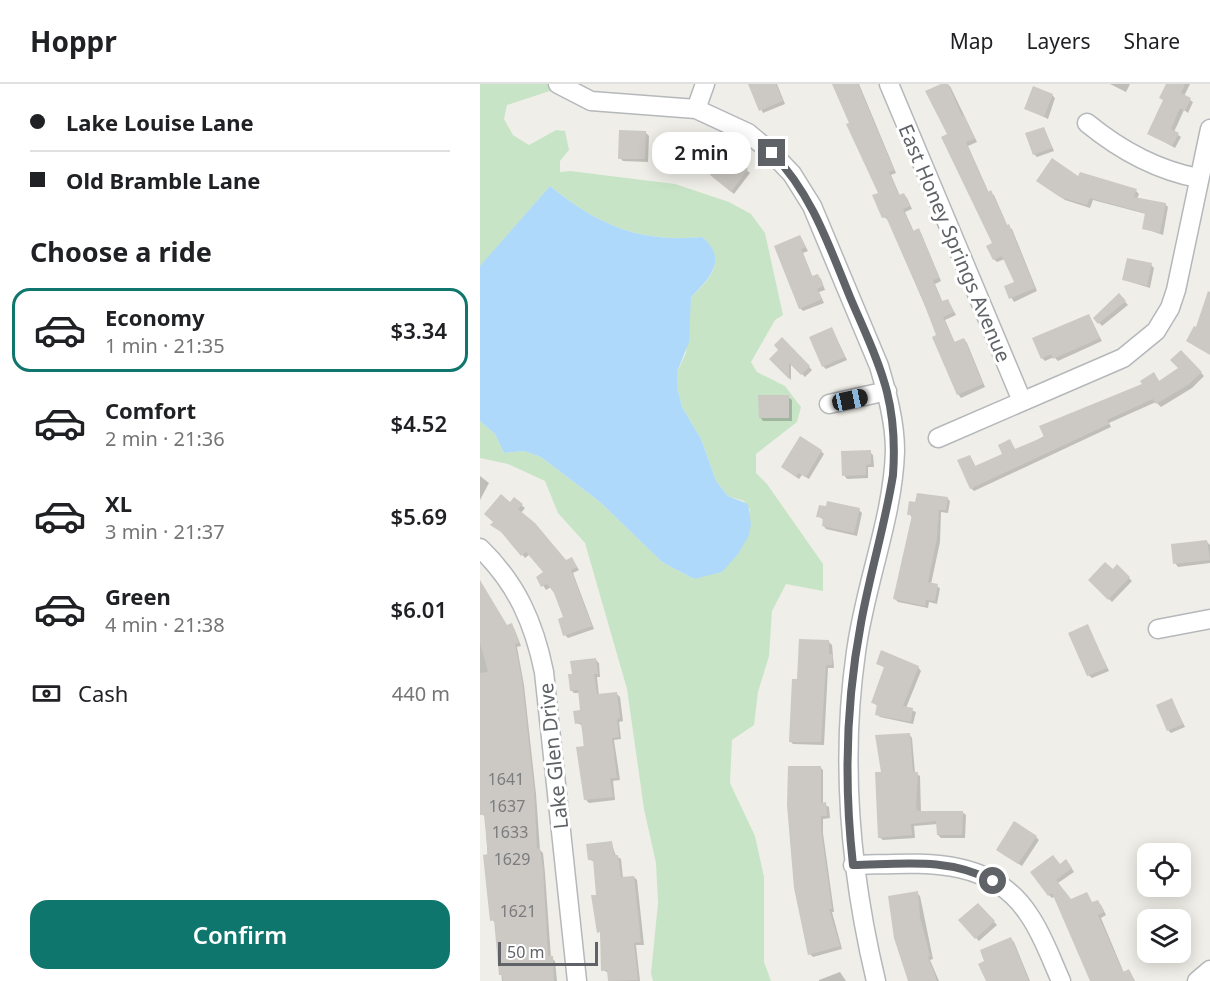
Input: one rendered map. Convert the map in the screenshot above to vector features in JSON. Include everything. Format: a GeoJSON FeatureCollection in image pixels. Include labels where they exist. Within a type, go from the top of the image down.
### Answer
{"type":"FeatureCollection","features":[{"type":"Feature","properties":{"kind":"street"},"geometry":{"type":"LineString","coordinates":[[558,84],[591,101],[696,109],[737,127],[759,142],[792,174],[803,189],[864,330],[887,391],[895,449],[893,475],[860,624],[850,702],[847,769],[853,865],[861,917],[876,981]]}},
{"type":"Feature","properties":{"kind":"street"},"geometry":{"type":"LineString","coordinates":[[696,109],[705,84]]}},
{"type":"Feature","properties":{"kind":"street","name":"East Honey Springs Avenue"},"geometry":{"type":"LineString","coordinates":[[889,84],[1022,401]]}},
{"type":"Feature","properties":{"kind":"street"},"geometry":{"type":"LineString","coordinates":[[1087,123],[1119,148],[1168,171],[1198,178]]}},
{"type":"Feature","properties":{"kind":"street"},"geometry":{"type":"LineString","coordinates":[[938,438],[1123,358],[1156,331],[1170,308],[1176,290],[1210,129]]}},
{"type":"Feature","properties":{"kind":"street"},"geometry":{"type":"LineString","coordinates":[[829,404],[887,391]]}},
{"type":"Feature","properties":{"kind":"street","name":"Lake Glen Drive"},"geometry":{"type":"LineString","coordinates":[[480,548],[519,595],[537,639],[544,672],[577,981]]}},
{"type":"Feature","properties":{"kind":"street"},"geometry":{"type":"LineString","coordinates":[[1158,629],[1210,619]]}},
{"type":"Feature","properties":{"kind":"street"},"geometry":{"type":"LineString","coordinates":[[853,865],[940,863],[964,868],[993,881],[1008,891],[1029,914],[1061,981]]}},
{"type":"Feature","properties":{"kind":"street"},"geometry":{"type":"LineString","coordinates":[[1197,981],[1210,970]]}},
{"type":"Feature","properties":{"kind":"green space"},"geometry":{"type":"Polygon","coordinates":[[[480,84],[571,84],[507,105],[504,119],[513,135],[529,145],[556,130],[565,131],[569,150],[560,161],[560,172],[570,171],[675,184],[729,202],[751,214],[765,233],[783,315],[775,320],[751,362],[757,372],[785,386],[801,407],[797,422],[756,454],[756,473],[767,484],[823,564],[823,591],[786,584],[772,611],[769,656],[758,692],[754,725],[732,740],[730,783],[755,836],[764,877],[764,962],[771,981],[653,981],[651,973],[658,903],[656,863],[644,809],[627,689],[585,543],[558,513],[545,481],[508,464],[480,458],[480,421],[495,434],[504,453],[524,451],[541,457],[600,502],[662,562],[694,579],[750,510],[744,501],[728,496],[716,481],[701,439],[682,407],[677,387],[677,372],[686,353],[691,297],[710,276],[715,262],[714,254],[702,237],[658,237],[639,234],[603,221],[550,186],[480,267],[480,84]]]}},
{"type":"Feature","properties":{"kind":"water"},"geometry":{"type":"Polygon","coordinates":[[[550,186],[585,211],[620,228],[658,237],[702,237],[714,253],[715,261],[710,276],[691,297],[689,342],[677,372],[677,387],[682,407],[701,439],[716,481],[728,496],[748,504],[751,524],[749,535],[738,554],[722,572],[694,579],[662,562],[600,502],[541,457],[524,451],[504,453],[495,434],[480,421],[480,266],[550,186]]]}},
{"type":"Feature","properties":{"kind":"building"},"geometry":{"type":"Polygon","coordinates":[[[748,84],[776,84],[783,101],[759,111],[748,84]]]}},
{"type":"Feature","properties":{"kind":"building"},"geometry":{"type":"Polygon","coordinates":[[[832,84],[858,84],[894,170],[889,172],[899,195],[904,193],[910,206],[903,209],[913,231],[919,228],[939,278],[933,280],[942,301],[948,299],[954,312],[943,317],[954,342],[964,338],[983,384],[957,395],[932,337],[936,335],[923,301],[886,217],[882,218],[872,195],[878,193],[846,124],[849,123],[832,84]]]}},
{"type":"Feature","properties":{"kind":"building"},"geometry":{"type":"Polygon","coordinates":[[[941,84],[948,84],[962,116],[964,115],[975,139],[966,142],[988,192],[991,190],[1007,225],[1009,224],[1035,288],[1009,299],[1004,286],[1014,282],[1002,256],[993,260],[986,246],[992,243],[941,137],[947,134],[925,91],[941,84]]]}},
{"type":"Feature","properties":{"kind":"building"},"geometry":{"type":"Polygon","coordinates":[[[1166,84],[1185,84],[1181,93],[1191,98],[1185,111],[1180,108],[1171,129],[1179,133],[1172,146],[1147,134],[1163,100],[1159,98],[1166,84]]]}},
{"type":"Feature","properties":{"kind":"building"},"geometry":{"type":"Polygon","coordinates":[[[1033,86],[1053,94],[1044,117],[1024,109],[1033,86]]]}},
{"type":"Feature","properties":{"kind":"building"},"geometry":{"type":"Polygon","coordinates":[[[1044,127],[1052,148],[1033,155],[1025,133],[1044,127]]]}},
{"type":"Feature","properties":{"kind":"building"},"geometry":{"type":"Polygon","coordinates":[[[619,130],[646,131],[645,159],[618,159],[619,130]]]}},
{"type":"Feature","properties":{"kind":"building"},"geometry":{"type":"Polygon","coordinates":[[[672,134],[697,140],[690,168],[665,161],[672,134]]]}},
{"type":"Feature","properties":{"kind":"building"},"geometry":{"type":"Polygon","coordinates":[[[728,152],[748,169],[731,192],[710,175],[728,152]]]}},
{"type":"Feature","properties":{"kind":"building"},"geometry":{"type":"Polygon","coordinates":[[[1052,158],[1078,176],[1080,172],[1137,189],[1134,197],[1166,203],[1160,233],[1142,229],[1145,213],[1090,198],[1087,205],[1060,197],[1036,181],[1052,158]]]}},
{"type":"Feature","properties":{"kind":"building"},"geometry":{"type":"Polygon","coordinates":[[[800,235],[806,247],[801,249],[812,276],[818,274],[823,286],[817,289],[822,299],[799,309],[774,246],[800,235]]]}},
{"type":"Feature","properties":{"kind":"building"},"geometry":{"type":"Polygon","coordinates":[[[1127,258],[1152,263],[1147,286],[1122,280],[1127,258]]]}},
{"type":"Feature","properties":{"kind":"building"},"geometry":{"type":"Polygon","coordinates":[[[1208,291],[1210,292],[1210,355],[1186,341],[1194,326],[1196,327],[1208,291]]]}},
{"type":"Feature","properties":{"kind":"building"},"geometry":{"type":"Polygon","coordinates":[[[1119,293],[1126,301],[1098,324],[1093,318],[1119,293]]]}},
{"type":"Feature","properties":{"kind":"building"},"geometry":{"type":"Polygon","coordinates":[[[1089,314],[1100,338],[1053,359],[1051,354],[1041,359],[1032,338],[1089,314]]]}},
{"type":"Feature","properties":{"kind":"building"},"geometry":{"type":"Polygon","coordinates":[[[832,327],[845,357],[822,367],[809,337],[832,327]]]}},
{"type":"Feature","properties":{"kind":"building"},"geometry":{"type":"Polygon","coordinates":[[[782,337],[810,366],[801,375],[789,363],[789,379],[769,359],[778,350],[774,345],[782,337]]]}},
{"type":"Feature","properties":{"kind":"building"},"geometry":{"type":"Polygon","coordinates":[[[1181,350],[1202,372],[1188,385],[1156,404],[1153,399],[1107,420],[1109,424],[970,489],[957,460],[970,455],[975,466],[1002,454],[998,445],[1010,439],[1015,449],[1044,437],[1039,426],[1142,384],[1140,381],[1154,372],[1159,381],[1178,368],[1170,360],[1181,350]]]}},
{"type":"Feature","properties":{"kind":"building"},"geometry":{"type":"Polygon","coordinates":[[[758,395],[789,395],[789,418],[759,418],[758,395]]]}},
{"type":"Feature","properties":{"kind":"building"},"geometry":{"type":"Polygon","coordinates":[[[800,436],[822,450],[806,477],[798,473],[796,477],[781,467],[800,436]]]}},
{"type":"Feature","properties":{"kind":"building"},"geometry":{"type":"Polygon","coordinates":[[[871,450],[871,464],[866,465],[866,475],[842,476],[841,451],[871,450]]]}},
{"type":"Feature","properties":{"kind":"building"},"geometry":{"type":"Polygon","coordinates":[[[917,493],[948,497],[946,510],[939,510],[937,538],[928,582],[938,584],[935,601],[926,600],[925,606],[893,599],[912,515],[907,515],[909,501],[915,502],[917,493]]]}},
{"type":"Feature","properties":{"kind":"building"},"geometry":{"type":"Polygon","coordinates":[[[501,494],[510,502],[514,497],[523,504],[518,509],[535,523],[566,560],[572,557],[577,567],[571,570],[592,626],[563,636],[558,619],[563,617],[554,593],[547,584],[541,587],[536,577],[543,572],[526,552],[521,556],[501,532],[490,525],[493,522],[484,514],[501,494]]]}},
{"type":"Feature","properties":{"kind":"building"},"geometry":{"type":"Polygon","coordinates":[[[827,501],[860,508],[854,533],[822,526],[823,518],[816,517],[819,505],[826,506],[827,501]]]}},
{"type":"Feature","properties":{"kind":"building"},"geometry":{"type":"Polygon","coordinates":[[[1207,540],[1210,560],[1173,564],[1171,544],[1207,540]]]}},
{"type":"Feature","properties":{"kind":"building"},"geometry":{"type":"Polygon","coordinates":[[[1105,562],[1113,569],[1117,564],[1130,577],[1108,600],[1088,580],[1105,562]]]}},
{"type":"Feature","properties":{"kind":"building"},"geometry":{"type":"Polygon","coordinates":[[[480,580],[507,625],[512,623],[519,643],[515,644],[522,680],[534,790],[537,849],[540,848],[543,869],[548,956],[553,956],[554,981],[503,981],[502,975],[499,975],[494,920],[490,921],[483,855],[488,854],[484,815],[480,815],[480,673],[488,672],[480,643],[480,580]]]}},
{"type":"Feature","properties":{"kind":"building"},"geometry":{"type":"Polygon","coordinates":[[[1088,624],[1107,668],[1087,676],[1068,633],[1088,624]]]}},
{"type":"Feature","properties":{"kind":"building"},"geometry":{"type":"Polygon","coordinates":[[[799,639],[829,640],[829,654],[833,654],[832,665],[826,665],[821,742],[789,742],[792,679],[797,679],[799,639]]]}},
{"type":"Feature","properties":{"kind":"building"},"geometry":{"type":"Polygon","coordinates":[[[881,650],[919,666],[903,706],[913,708],[911,722],[875,715],[877,704],[871,703],[884,667],[876,664],[881,650]]]}},
{"type":"Feature","properties":{"kind":"building"},"geometry":{"type":"Polygon","coordinates":[[[596,658],[598,674],[594,674],[597,694],[617,692],[620,718],[617,719],[619,737],[612,738],[617,778],[610,778],[613,797],[584,800],[576,747],[584,746],[581,723],[575,724],[573,711],[580,710],[578,690],[570,691],[568,674],[572,674],[570,661],[596,658]]]}},
{"type":"Feature","properties":{"kind":"building"},"geometry":{"type":"Polygon","coordinates":[[[1172,698],[1183,724],[1167,731],[1156,705],[1172,698]]]}},
{"type":"Feature","properties":{"kind":"building"},"geometry":{"type":"Polygon","coordinates":[[[910,733],[913,772],[918,772],[916,808],[918,811],[963,811],[962,835],[937,835],[936,821],[911,824],[912,835],[878,838],[875,772],[881,772],[875,735],[910,733]]]}},
{"type":"Feature","properties":{"kind":"building"},"geometry":{"type":"Polygon","coordinates":[[[788,766],[821,766],[821,803],[826,802],[827,816],[821,816],[821,829],[832,909],[829,909],[840,946],[808,955],[794,888],[787,805],[788,766]]]}},
{"type":"Feature","properties":{"kind":"building"},"geometry":{"type":"Polygon","coordinates":[[[1014,821],[1037,836],[1018,864],[996,850],[1014,821]]]}},
{"type":"Feature","properties":{"kind":"building"},"geometry":{"type":"Polygon","coordinates":[[[612,841],[614,855],[618,855],[621,877],[634,876],[641,942],[634,943],[638,980],[608,981],[607,970],[601,971],[600,932],[597,933],[591,895],[596,895],[593,860],[588,860],[586,844],[612,841]]]}},
{"type":"Feature","properties":{"kind":"building"},"geometry":{"type":"Polygon","coordinates":[[[1053,855],[1060,864],[1066,859],[1072,868],[1056,880],[1071,899],[1087,892],[1092,902],[1098,900],[1104,912],[1098,915],[1123,972],[1129,969],[1135,981],[1090,981],[1052,893],[1048,896],[1030,872],[1053,855]]]}},
{"type":"Feature","properties":{"kind":"building"},"geometry":{"type":"Polygon","coordinates":[[[918,891],[920,917],[930,956],[928,957],[937,981],[908,981],[894,938],[888,896],[918,891]]]}},
{"type":"Feature","properties":{"kind":"building"},"geometry":{"type":"Polygon","coordinates":[[[978,903],[995,921],[975,939],[958,920],[978,903]]]}},
{"type":"Feature","properties":{"kind":"building"},"geometry":{"type":"Polygon","coordinates":[[[1011,937],[1029,981],[986,981],[978,964],[984,961],[980,950],[1011,937]]]}},
{"type":"Feature","properties":{"kind":"route"},"geometry":{"type":"LineString","coordinates":[[772,153],[792,174],[812,206],[879,366],[887,391],[892,419],[895,449],[889,502],[860,624],[850,702],[847,769],[853,865],[940,863],[964,868],[993,881]]}}]}
